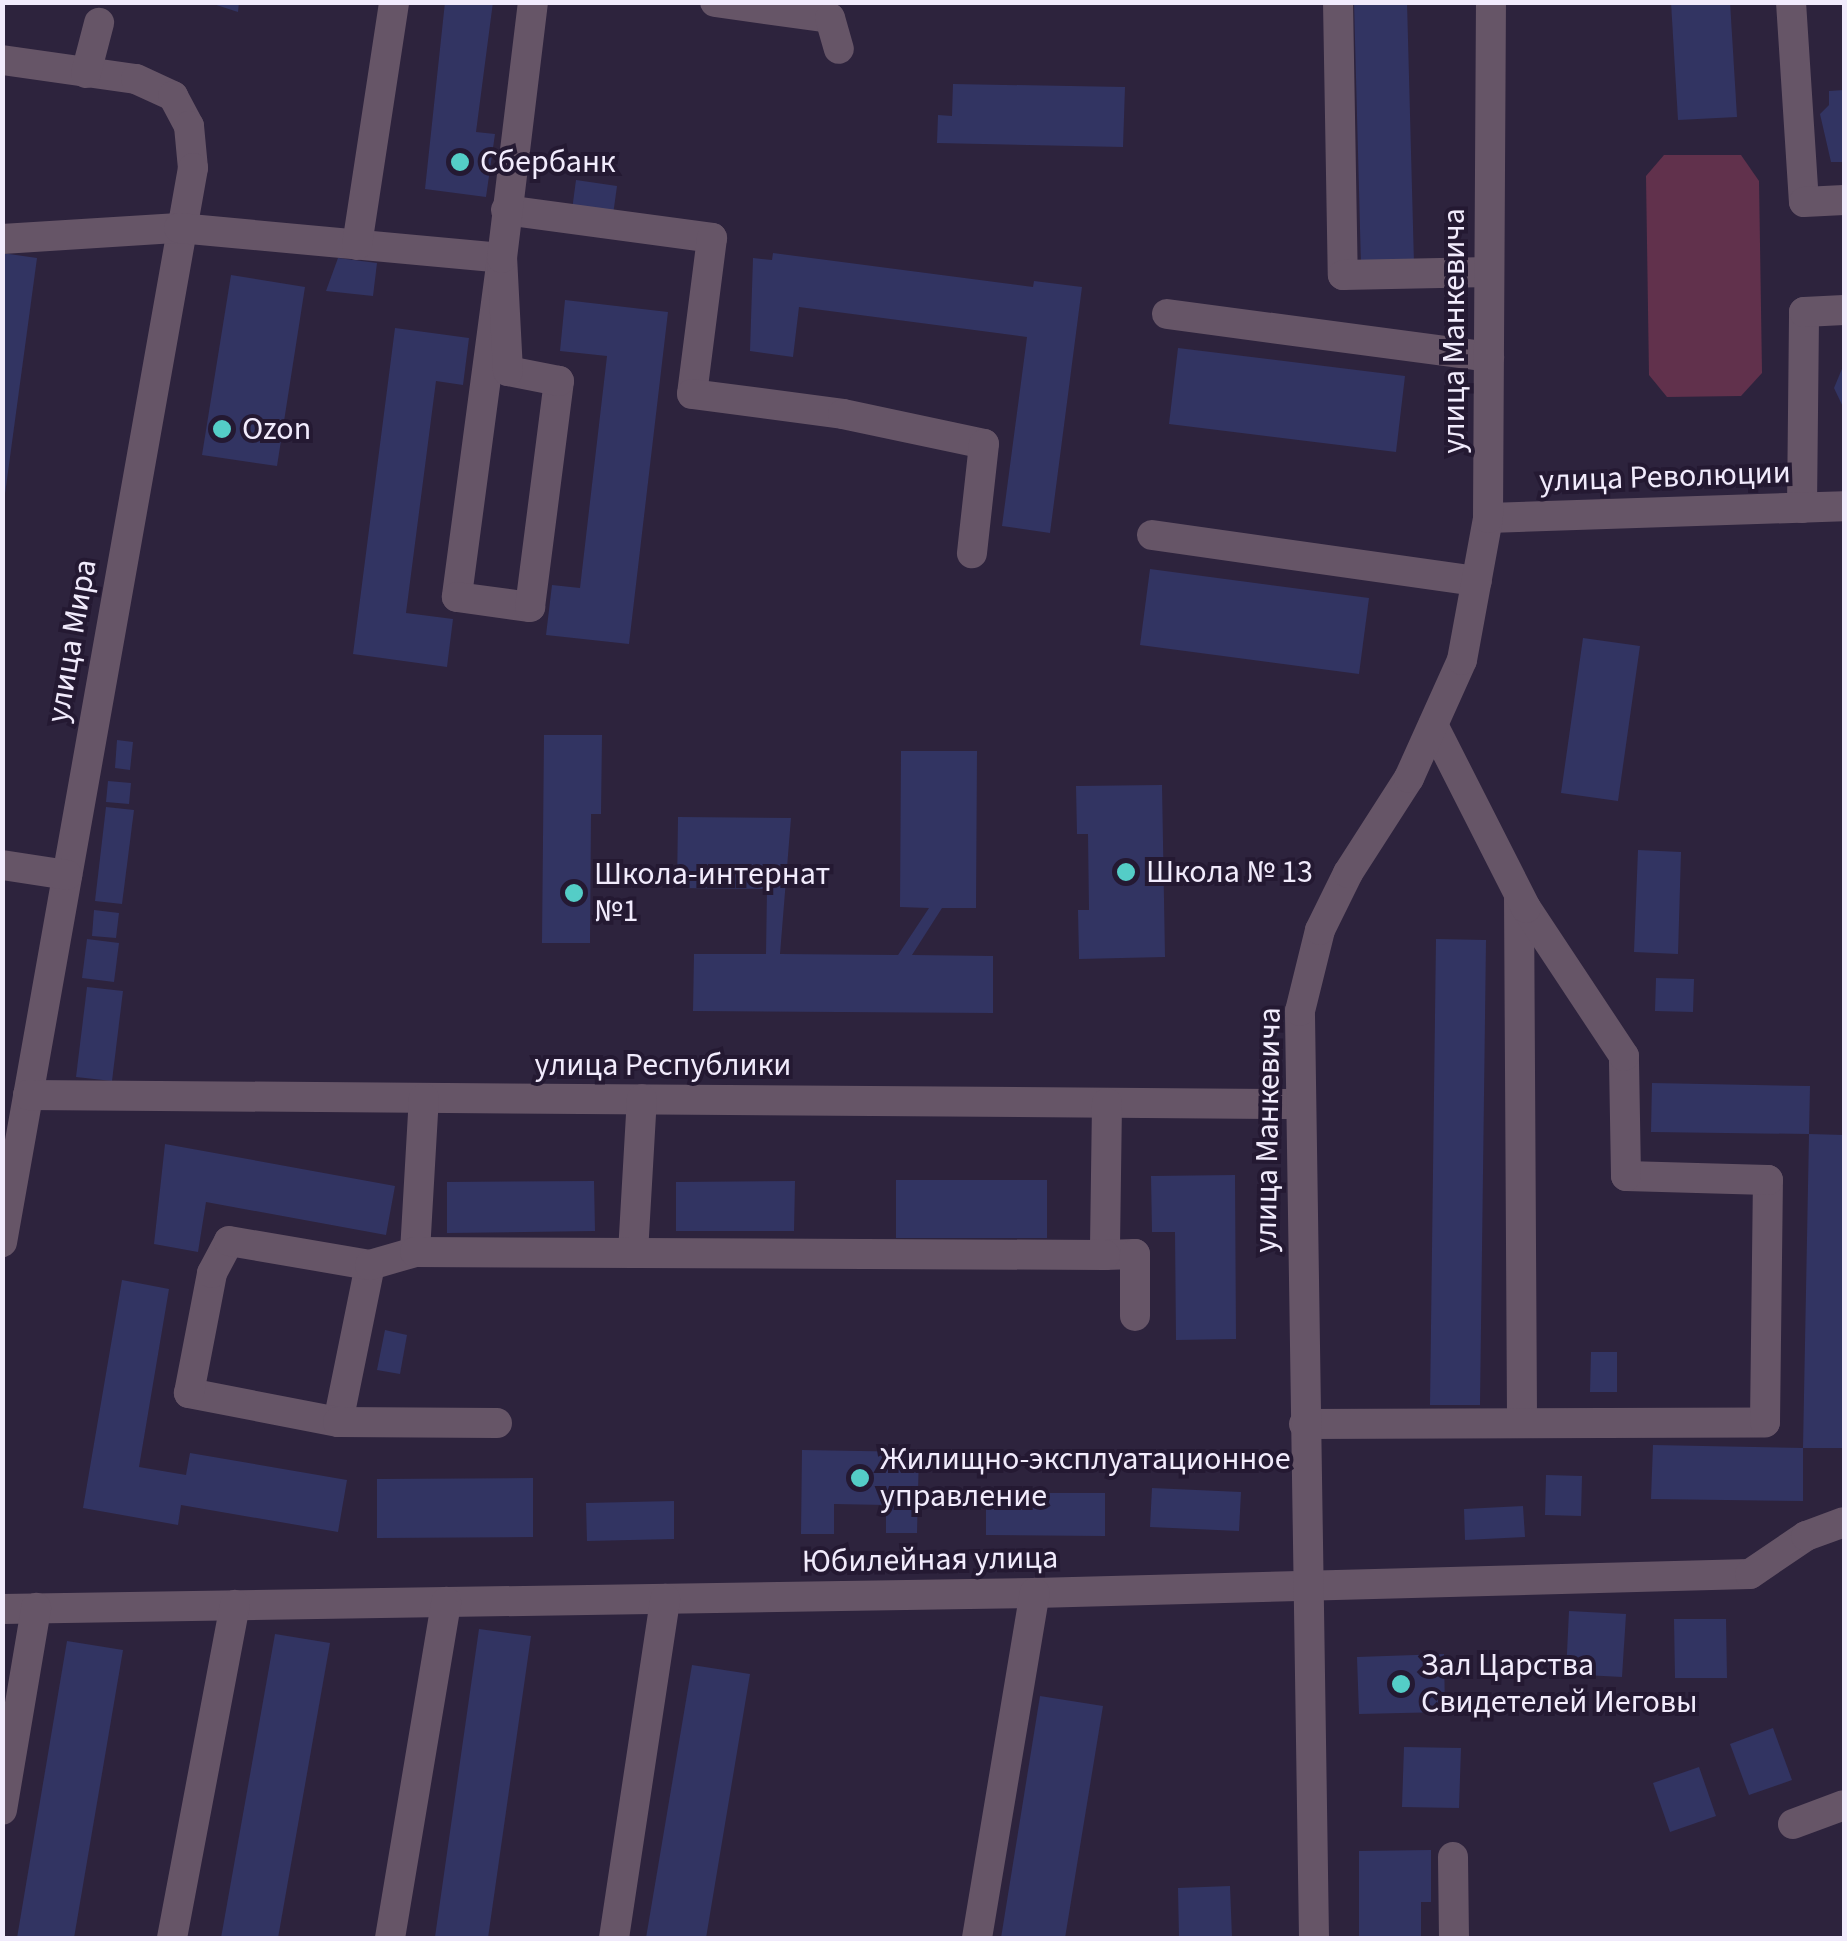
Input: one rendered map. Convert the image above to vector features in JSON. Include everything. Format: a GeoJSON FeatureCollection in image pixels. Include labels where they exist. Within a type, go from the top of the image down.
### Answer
{"type":"FeatureCollection","features":[{"type":"Feature","properties":{"kind":"street"},"geometry":{"type":"LineString","coordinates":[[358,244],[394,2]]}},
{"type":"Feature","properties":{"kind":"street"},"geometry":{"type":"LineString","coordinates":[[502,258],[508,372],[559,381],[530,607],[456,597],[533,2]]}},
{"type":"Feature","properties":{"kind":"street"},"geometry":{"type":"LineString","coordinates":[[716,2],[830,18],[839,50]]}},
{"type":"Feature","properties":{"kind":"street"},"geometry":{"type":"LineString","coordinates":[[1338,2],[1343,275],[1489,272]]}},
{"type":"Feature","properties":{"kind":"street","name":"улица Манкевича"},"geometry":{"type":"LineString","coordinates":[[1314,1938],[1298,1104],[1300,1011],[1320,930],[1433,725],[1462,660],[1477,581],[1488,518],[1491,2]]}},
{"type":"Feature","properties":{"kind":"street"},"geometry":{"type":"LineString","coordinates":[[1790,2],[1804,202],[1844,200]]}},
{"type":"Feature","properties":{"kind":"street"},"geometry":{"type":"LineString","coordinates":[[2,60],[86,72],[99,22]]}},
{"type":"Feature","properties":{"kind":"street","name":"улица Мира"},"geometry":{"type":"LineString","coordinates":[[2,1242],[18,1103],[67,875],[178,228],[193,168],[188,126],[173,96],[136,78],[86,72]]}},
{"type":"Feature","properties":{"kind":"street"},"geometry":{"type":"LineString","coordinates":[[506,210],[712,238],[692,394],[843,414],[984,444],[972,553]]}},
{"type":"Feature","properties":{"kind":"street"},"geometry":{"type":"LineString","coordinates":[[2,239],[178,228],[502,258]]}},
{"type":"Feature","properties":{"kind":"street"},"geometry":{"type":"LineString","coordinates":[[1802,508],[1804,312],[1844,310]]}},
{"type":"Feature","properties":{"kind":"street"},"geometry":{"type":"LineString","coordinates":[[1168,314],[1489,356]]}},
{"type":"Feature","properties":{"kind":"street","name":"улица Революции"},"geometry":{"type":"LineString","coordinates":[[1488,518],[1844,506]]}},
{"type":"Feature","properties":{"kind":"street"},"geometry":{"type":"LineString","coordinates":[[1152,535],[1477,581]]}},
{"type":"Feature","properties":{"kind":"street"},"geometry":{"type":"LineString","coordinates":[[1304,1424],[1765,1422],[1768,1180],[1626,1176],[1624,1056],[1519,895],[1433,725]]}},
{"type":"Feature","properties":{"kind":"street"},"geometry":{"type":"LineString","coordinates":[[2,865],[67,875]]}},
{"type":"Feature","properties":{"kind":"street"},"geometry":{"type":"LineString","coordinates":[[1519,895],[1522,1423]]}},
{"type":"Feature","properties":{"kind":"street"},"geometry":{"type":"LineString","coordinates":[[415,1252],[424,1098]]}},
{"type":"Feature","properties":{"kind":"street","name":"улица Республики"},"geometry":{"type":"LineString","coordinates":[[18,1103],[424,1098],[1298,1104]]}},
{"type":"Feature","properties":{"kind":"street"},"geometry":{"type":"LineString","coordinates":[[633,1253],[642,1099]]}},
{"type":"Feature","properties":{"kind":"street"},"geometry":{"type":"LineString","coordinates":[[1106,1255],[1107,1103]]}},
{"type":"Feature","properties":{"kind":"street"},"geometry":{"type":"LineString","coordinates":[[497,1422],[338,1422],[189,1393],[209,1290],[229,1241],[370,1265],[415,1252],[1136,1254],[1135,1316]]}},
{"type":"Feature","properties":{"kind":"street"},"geometry":{"type":"LineString","coordinates":[[338,1422],[370,1265]]}},
{"type":"Feature","properties":{"kind":"street","name":"Юбилейная улица"},"geometry":{"type":"LineString","coordinates":[[2,1608],[1035,1594],[1750,1574],[1806,1536],[1844,1522]]}},
{"type":"Feature","properties":{"kind":"street"},"geometry":{"type":"LineString","coordinates":[[977,1938],[1035,1594]]}},
{"type":"Feature","properties":{"kind":"street"},"geometry":{"type":"LineString","coordinates":[[614,1938],[665,1599]]}},
{"type":"Feature","properties":{"kind":"street"},"geometry":{"type":"LineString","coordinates":[[390,1938],[446,1602]]}},
{"type":"Feature","properties":{"kind":"street"},"geometry":{"type":"LineString","coordinates":[[172,1938],[235,1605]]}},
{"type":"Feature","properties":{"kind":"street"},"geometry":{"type":"LineString","coordinates":[[2,1810],[36,1608]]}},
{"type":"Feature","properties":{"kind":"street"},"geometry":{"type":"LineString","coordinates":[[1793,1824],[1844,1805]]}},
{"type":"Feature","properties":{"kind":"street"},"geometry":{"type":"LineString","coordinates":[[1453,1856],[1454,1938]]}},
{"type":"Feature","properties":{"kind":"shaded area"},"geometry":{"type":"Polygon","coordinates":[[[1664,155],[1741,155],[1759,181],[1762,373],[1741,396],[1667,397],[1649,375],[1646,176],[1664,155]]]}},
{"type":"Feature","properties":{"kind":"building"},"geometry":{"type":"Polygon","coordinates":[[[207,2],[239,2],[238,12],[207,2]]]}},
{"type":"Feature","properties":{"kind":"building"},"geometry":{"type":"Polygon","coordinates":[[[445,2],[493,2],[476,132],[495,134],[486,197],[425,189],[445,2]]]}},
{"type":"Feature","properties":{"kind":"building"},"geometry":{"type":"Polygon","coordinates":[[[1354,2],[1407,2],[1414,264],[1361,265],[1354,2]]]}},
{"type":"Feature","properties":{"kind":"building"},"geometry":{"type":"Polygon","coordinates":[[[1671,2],[1730,2],[1737,117],[1678,120],[1671,2]]]}},
{"type":"Feature","properties":{"kind":"building"},"geometry":{"type":"Polygon","coordinates":[[[953,84],[1125,87],[1123,147],[937,143],[938,115],[952,116],[953,84]]]}},
{"type":"Feature","properties":{"kind":"building"},"geometry":{"type":"Polygon","coordinates":[[[1844,90],[1844,162],[1831,162],[1820,114],[1829,105],[1829,91],[1844,90]]]}},
{"type":"Feature","properties":{"kind":"building"},"geometry":{"type":"Polygon","coordinates":[[[576,180],[617,186],[613,215],[572,210],[576,180]]]}},
{"type":"Feature","properties":{"kind":"building"},"geometry":{"type":"Polygon","coordinates":[[[2,253],[37,258],[5,494],[2,494],[2,253]]]}},
{"type":"Feature","properties":{"kind":"building"},"geometry":{"type":"Polygon","coordinates":[[[773,253],[1033,287],[1034,281],[1082,287],[1050,533],[1002,526],[1027,337],[799,307],[793,357],[750,351],[753,258],[772,260],[773,253]]]}},
{"type":"Feature","properties":{"kind":"building"},"geometry":{"type":"Polygon","coordinates":[[[338,258],[377,263],[373,296],[326,291],[338,258]]]}},
{"type":"Feature","properties":{"kind":"building"},"geometry":{"type":"Polygon","coordinates":[[[231,275],[305,287],[277,466],[202,455],[231,275]]]}},
{"type":"Feature","properties":{"kind":"building"},"geometry":{"type":"Polygon","coordinates":[[[565,300],[668,312],[629,644],[546,635],[552,585],[580,588],[607,356],[560,351],[565,300]]]}},
{"type":"Feature","properties":{"kind":"building"},"geometry":{"type":"Polygon","coordinates":[[[395,328],[469,338],[463,385],[436,381],[406,613],[453,619],[447,667],[353,654],[395,328]]]}},
{"type":"Feature","properties":{"kind":"building"},"geometry":{"type":"Polygon","coordinates":[[[1178,348],[1405,376],[1396,452],[1169,424],[1178,348]]]}},
{"type":"Feature","properties":{"kind":"building"},"geometry":{"type":"Polygon","coordinates":[[[1844,364],[1844,409],[1834,388],[1844,364]]]}},
{"type":"Feature","properties":{"kind":"building"},"geometry":{"type":"Polygon","coordinates":[[[1150,569],[1369,598],[1359,674],[1140,645],[1150,569]]]}},
{"type":"Feature","properties":{"kind":"building"},"geometry":{"type":"Polygon","coordinates":[[[1583,638],[1640,646],[1618,801],[1561,793],[1583,638]]]}},
{"type":"Feature","properties":{"kind":"building"},"geometry":{"type":"Polygon","coordinates":[[[544,735],[602,735],[601,814],[591,814],[590,943],[542,943],[544,735]]]}},
{"type":"Feature","properties":{"kind":"building"},"geometry":{"type":"Polygon","coordinates":[[[117,740],[133,742],[130,770],[115,768],[117,740]]]}},
{"type":"Feature","properties":{"kind":"building"},"geometry":{"type":"Polygon","coordinates":[[[901,751],[977,751],[976,908],[942,908],[912,955],[993,956],[993,1013],[693,1011],[694,954],[766,954],[767,889],[677,888],[678,817],[791,818],[780,954],[898,955],[929,908],[900,907],[901,751]]]}},
{"type":"Feature","properties":{"kind":"building"},"geometry":{"type":"Polygon","coordinates":[[[108,781],[131,783],[129,804],[106,802],[108,781]]]}},
{"type":"Feature","properties":{"kind":"building","name":"Школа № 13"},"geometry":{"type":"Polygon","coordinates":[[[1162,785],[1165,957],[1079,959],[1078,910],[1089,910],[1088,834],[1077,834],[1076,786],[1162,785]]]}},
{"type":"Feature","properties":{"kind":"building"},"geometry":{"type":"Polygon","coordinates":[[[106,807],[134,810],[122,904],[95,901],[106,807]]]}},
{"type":"Feature","properties":{"kind":"building"},"geometry":{"type":"Polygon","coordinates":[[[1638,850],[1681,852],[1678,954],[1634,952],[1638,850]]]}},
{"type":"Feature","properties":{"kind":"building"},"geometry":{"type":"Polygon","coordinates":[[[94,910],[119,913],[116,938],[92,936],[94,910]]]}},
{"type":"Feature","properties":{"kind":"building"},"geometry":{"type":"Polygon","coordinates":[[[87,939],[119,943],[114,982],[82,978],[87,939]]]}},
{"type":"Feature","properties":{"kind":"building"},"geometry":{"type":"Polygon","coordinates":[[[1436,939],[1486,940],[1480,1405],[1430,1405],[1436,939]]]}},
{"type":"Feature","properties":{"kind":"building"},"geometry":{"type":"Polygon","coordinates":[[[1656,978],[1694,979],[1693,1012],[1655,1011],[1656,978]]]}},
{"type":"Feature","properties":{"kind":"building"},"geometry":{"type":"Polygon","coordinates":[[[87,987],[123,991],[112,1081],[76,1077],[87,987]]]}},
{"type":"Feature","properties":{"kind":"building"},"geometry":{"type":"Polygon","coordinates":[[[1652,1083],[1810,1086],[1809,1134],[1651,1132],[1652,1083]]]}},
{"type":"Feature","properties":{"kind":"building"},"geometry":{"type":"Polygon","coordinates":[[[1809,1134],[1844,1135],[1844,1448],[1803,1448],[1809,1134]]]}},
{"type":"Feature","properties":{"kind":"building"},"geometry":{"type":"Polygon","coordinates":[[[165,1144],[395,1186],[386,1235],[206,1202],[198,1252],[154,1244],[165,1144]]]}},
{"type":"Feature","properties":{"kind":"building"},"geometry":{"type":"Polygon","coordinates":[[[1235,1175],[1236,1339],[1176,1340],[1175,1232],[1152,1232],[1151,1176],[1235,1175]]]}},
{"type":"Feature","properties":{"kind":"building"},"geometry":{"type":"Polygon","coordinates":[[[896,1180],[1047,1180],[1047,1238],[896,1238],[896,1180]]]}},
{"type":"Feature","properties":{"kind":"building"},"geometry":{"type":"Polygon","coordinates":[[[594,1181],[595,1231],[447,1233],[447,1182],[594,1181]]]}},
{"type":"Feature","properties":{"kind":"building"},"geometry":{"type":"Polygon","coordinates":[[[795,1181],[794,1231],[676,1231],[676,1182],[795,1181]]]}},
{"type":"Feature","properties":{"kind":"building"},"geometry":{"type":"Polygon","coordinates":[[[122,1280],[169,1289],[139,1467],[186,1475],[190,1453],[347,1480],[338,1532],[181,1505],[178,1525],[83,1508],[122,1280]]]}},
{"type":"Feature","properties":{"kind":"building"},"geometry":{"type":"Polygon","coordinates":[[[385,1330],[407,1335],[400,1374],[377,1370],[385,1330]]]}},
{"type":"Feature","properties":{"kind":"building"},"geometry":{"type":"Polygon","coordinates":[[[1591,1352],[1617,1352],[1617,1392],[1590,1392],[1591,1352]]]}},
{"type":"Feature","properties":{"kind":"building"},"geometry":{"type":"Polygon","coordinates":[[[1653,1445],[1803,1448],[1803,1501],[1651,1499],[1653,1445]]]}},
{"type":"Feature","properties":{"kind":"building","name":"Жилищно-эксплуатационное управление"},"geometry":{"type":"Polygon","coordinates":[[[802,1450],[919,1452],[917,1533],[886,1533],[886,1505],[834,1504],[834,1534],[801,1534],[802,1450]]]}},
{"type":"Feature","properties":{"kind":"building"},"geometry":{"type":"Polygon","coordinates":[[[1546,1475],[1582,1476],[1581,1516],[1545,1515],[1546,1475]]]}},
{"type":"Feature","properties":{"kind":"building"},"geometry":{"type":"Polygon","coordinates":[[[533,1478],[533,1537],[377,1538],[377,1479],[533,1478]]]}},
{"type":"Feature","properties":{"kind":"building"},"geometry":{"type":"Polygon","coordinates":[[[1152,1488],[1241,1492],[1239,1531],[1150,1527],[1152,1488]]]}},
{"type":"Feature","properties":{"kind":"building"},"geometry":{"type":"Polygon","coordinates":[[[986,1493],[1105,1493],[1105,1536],[986,1535],[986,1493]]]}},
{"type":"Feature","properties":{"kind":"building"},"geometry":{"type":"Polygon","coordinates":[[[674,1501],[674,1539],[587,1541],[586,1503],[674,1501]]]}},
{"type":"Feature","properties":{"kind":"building"},"geometry":{"type":"Polygon","coordinates":[[[1523,1506],[1525,1537],[1465,1540],[1464,1509],[1523,1506]]]}},
{"type":"Feature","properties":{"kind":"building"},"geometry":{"type":"Polygon","coordinates":[[[1569,1611],[1626,1614],[1622,1677],[1566,1674],[1569,1611]]]}},
{"type":"Feature","properties":{"kind":"building"},"geometry":{"type":"Polygon","coordinates":[[[1674,1619],[1726,1619],[1727,1678],[1675,1678],[1674,1619]]]}},
{"type":"Feature","properties":{"kind":"building"},"geometry":{"type":"Polygon","coordinates":[[[479,1629],[531,1636],[488,1938],[435,1937],[479,1629]]]}},
{"type":"Feature","properties":{"kind":"building"},"geometry":{"type":"Polygon","coordinates":[[[275,1634],[330,1643],[278,1938],[221,1938],[275,1634]]]}},
{"type":"Feature","properties":{"kind":"building"},"geometry":{"type":"Polygon","coordinates":[[[67,1641],[123,1650],[74,1938],[17,1938],[67,1641]]]}},
{"type":"Feature","properties":{"kind":"building","name":"Зал Царства Свидетелей Иеговы"},"geometry":{"type":"Polygon","coordinates":[[[1444,1654],[1445,1712],[1359,1714],[1357,1657],[1444,1654]]]}},
{"type":"Feature","properties":{"kind":"building"},"geometry":{"type":"Polygon","coordinates":[[[692,1665],[750,1674],[706,1938],[646,1938],[692,1665]]]}},
{"type":"Feature","properties":{"kind":"building"},"geometry":{"type":"Polygon","coordinates":[[[1040,1696],[1103,1706],[1065,1938],[1001,1938],[1040,1696]]]}},
{"type":"Feature","properties":{"kind":"building"},"geometry":{"type":"Polygon","coordinates":[[[1773,1728],[1792,1780],[1749,1795],[1730,1744],[1773,1728]]]}},
{"type":"Feature","properties":{"kind":"building"},"geometry":{"type":"Polygon","coordinates":[[[1404,1747],[1461,1748],[1459,1808],[1402,1807],[1404,1747]]]}},
{"type":"Feature","properties":{"kind":"building"},"geometry":{"type":"Polygon","coordinates":[[[1699,1767],[1716,1816],[1670,1832],[1653,1783],[1699,1767]]]}},
{"type":"Feature","properties":{"kind":"building"},"geometry":{"type":"Polygon","coordinates":[[[1431,1850],[1431,1902],[1421,1902],[1421,1938],[1359,1938],[1359,1851],[1431,1850]]]}},
{"type":"Feature","properties":{"kind":"building"},"geometry":{"type":"Polygon","coordinates":[[[1230,1886],[1232,1938],[1179,1938],[1178,1888],[1230,1886]]]}},
{"type":"Feature","properties":{"kind":"place","name":"Сбербанк"},"geometry":{"type":"Point","coordinates":[460,162]}},
{"type":"Feature","properties":{"kind":"place","name":"Ozon"},"geometry":{"type":"Point","coordinates":[222,429]}},
{"type":"Feature","properties":{"kind":"place","name":"Школа № 13"},"geometry":{"type":"Point","coordinates":[1126,872]}},
{"type":"Feature","properties":{"kind":"place","name":"Школа-интернат №1"},"geometry":{"type":"Point","coordinates":[574,893]}},
{"type":"Feature","properties":{"kind":"place","name":"Жилищно-эксплуатационное управление"},"geometry":{"type":"Point","coordinates":[860,1478]}},
{"type":"Feature","properties":{"kind":"place","name":"Зал Царства Свидетелей Иеговы"},"geometry":{"type":"Point","coordinates":[1401,1684]}}]}
